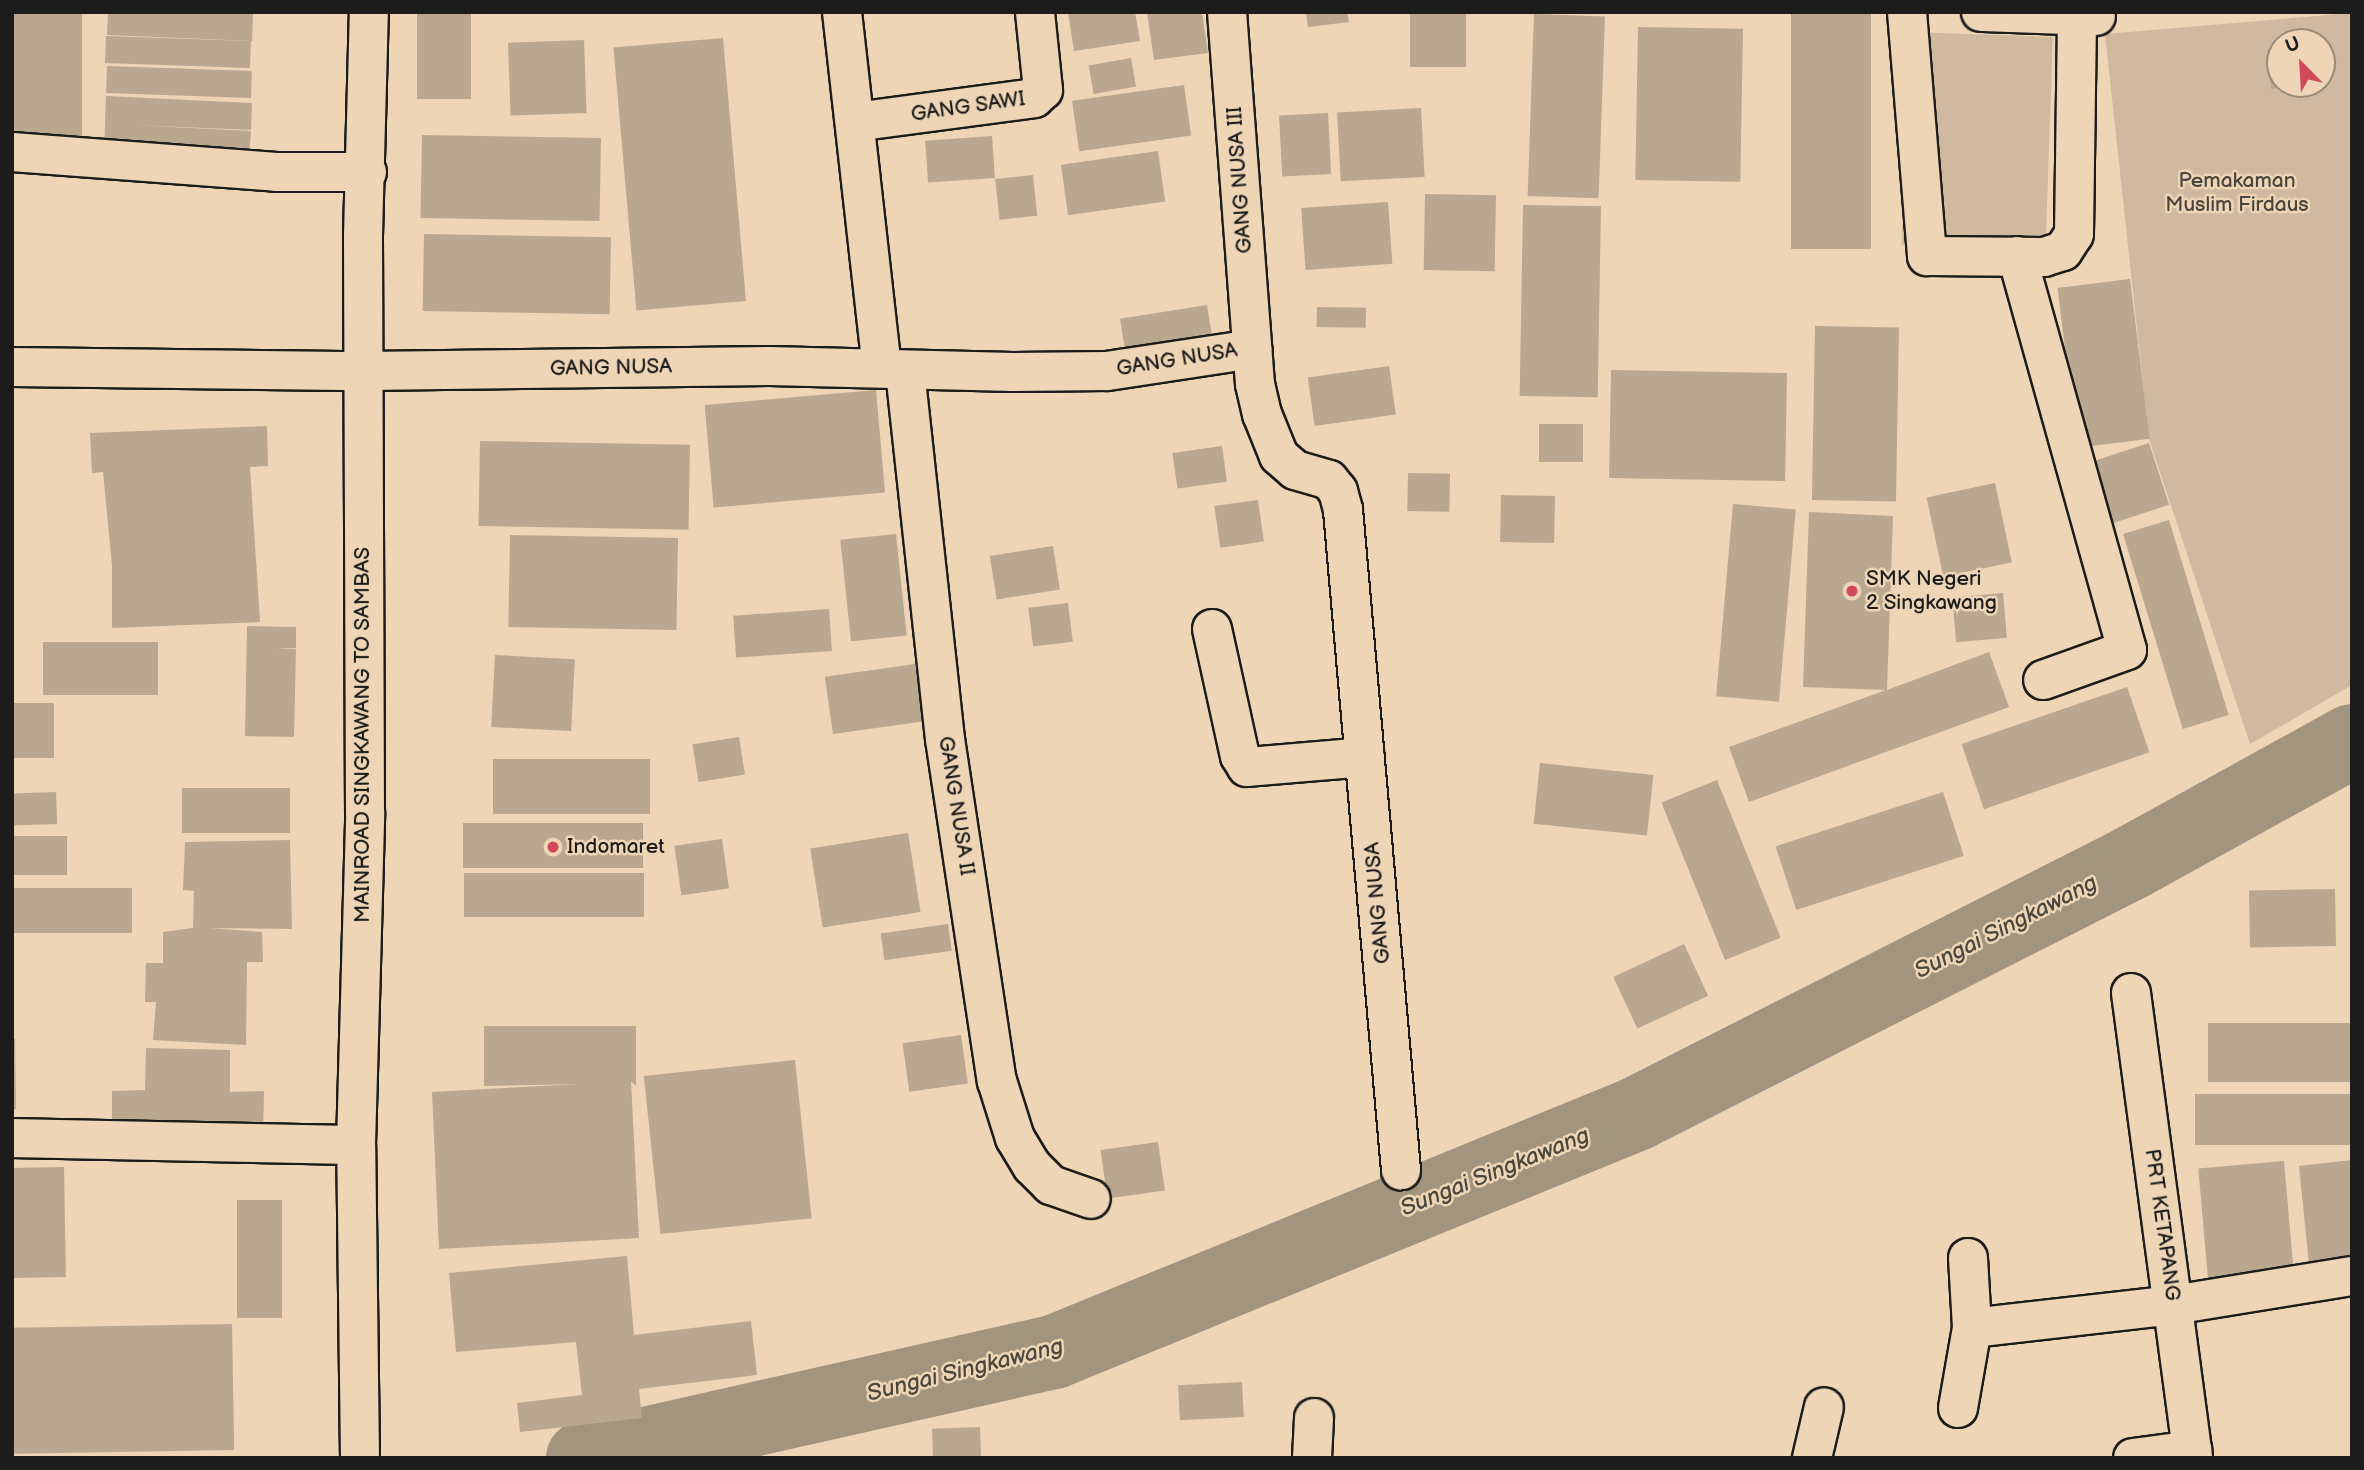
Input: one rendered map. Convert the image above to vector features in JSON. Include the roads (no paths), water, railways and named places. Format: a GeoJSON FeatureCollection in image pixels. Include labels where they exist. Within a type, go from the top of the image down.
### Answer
{"type":"FeatureCollection","features":[{"type":"Feature","properties":{"kind":"street","name":"MAINROAD SINGKAWANG TO SAMBAS"},"geometry":{"type":"LineString","coordinates":[[360,1458],[356,1145],[365,813],[364,371],[369,12]]}},
{"type":"Feature","properties":{"kind":"street","name":"GANG NUSA II"},"geometry":{"type":"LineString","coordinates":[[842,12],[855,122],[997,1081],[1015,1138],[1032,1166],[1051,1185],[1091,1199]]}},
{"type":"Feature","properties":{"kind":"street","name":"GANG SAWI"},"geometry":{"type":"LineString","coordinates":[[855,122],[1034,98],[1043,90],[1035,12]]}},
{"type":"Feature","properties":{"kind":"street","name":"GANG NUSA III"},"geometry":{"type":"LineString","coordinates":[[1227,12],[1252,349]]}},
{"type":"Feature","properties":{"kind":"street"},"geometry":{"type":"LineString","coordinates":[[1907,12],[1927,256],[2045,257],[2063,251],[2074,233],[2088,14],[1981,12]]}},
{"type":"Feature","properties":{"kind":"street"},"geometry":{"type":"LineString","coordinates":[[12,152],[276,172],[367,172]]}},
{"type":"Feature","properties":{"kind":"street"},"geometry":{"type":"LineString","coordinates":[[2017,256],[2127,650],[2043,680]]}},
{"type":"Feature","properties":{"kind":"street","name":"GANG NUSA"},"geometry":{"type":"LineString","coordinates":[[12,368],[1107,371],[1252,349],[1262,414],[1279,456],[1295,470],[1329,480],[1338,491],[1365,757],[1401,1170]]}},
{"type":"Feature","properties":{"kind":"street"},"geometry":{"type":"LineString","coordinates":[[1212,629],[1240,756],[1247,767],[1365,757]]}},
{"type":"Feature","properties":{"kind":"street","name":"PRT KETAPANG"},"geometry":{"type":"LineString","coordinates":[[2131,993],[2193,1454]]}},
{"type":"Feature","properties":{"kind":"street"},"geometry":{"type":"LineString","coordinates":[[12,1138],[356,1145]]}},
{"type":"Feature","properties":{"kind":"street"},"geometry":{"type":"LineString","coordinates":[[1958,1408],[1972,1328],[1968,1258]]}},
{"type":"Feature","properties":{"kind":"street"},"geometry":{"type":"LineString","coordinates":[[1972,1328],[2173,1305],[2352,1276]]}},
{"type":"Feature","properties":{"kind":"street"},"geometry":{"type":"LineString","coordinates":[[1812,1458],[1824,1406]]}},
{"type":"Feature","properties":{"kind":"street"},"geometry":{"type":"LineString","coordinates":[[1312,1458],[1314,1418]]}},
{"type":"Feature","properties":{"kind":"street"},"geometry":{"type":"LineString","coordinates":[[2133,1458],[2193,1454]]}},
{"type":"Feature","properties":{"kind":"waterway","name":"Sungai Singkawang"},"geometry":{"type":"LineString","coordinates":[[583,1458],[1054,1352],[1636,1114],[2131,863],[2352,741]]}},
{"type":"Feature","properties":{"kind":"place","name":"SMK Negeri 2 Singkawang"},"geometry":{"type":"Point","coordinates":[1852,591]}},
{"type":"Feature","properties":{"kind":"place","name":"Indomaret"},"geometry":{"type":"Point","coordinates":[553,847]}},
{"type":"Feature","properties":{"kind":"park label","name":"Pemakaman Muslim Firdaus"},"geometry":{"type":"Point","coordinates":[2237,193]}}]}
